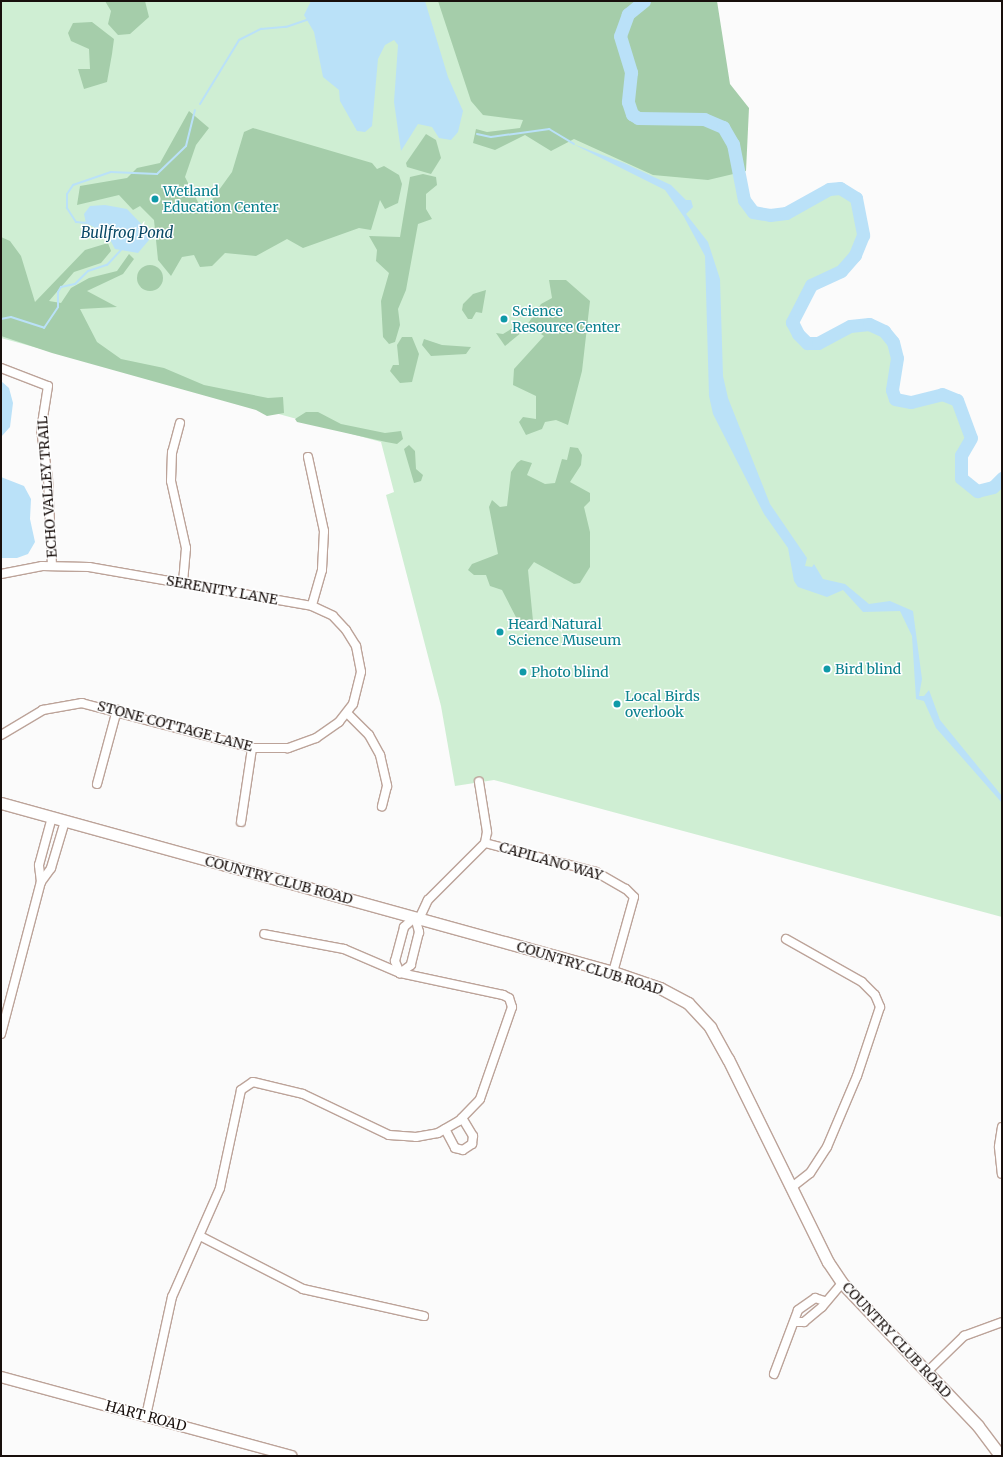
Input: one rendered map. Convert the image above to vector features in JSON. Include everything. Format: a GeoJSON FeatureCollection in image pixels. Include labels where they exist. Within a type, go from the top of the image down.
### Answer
{"type":"FeatureCollection","features":[{"type":"Feature","properties":{"kind":"main road","name":"COUNTRY CLUB ROAD"},"geometry":{"type":"LineString","coordinates":[[1,803],[613,972],[674,995],[688,1003],[710,1027],[791,1188],[842,1284],[927,1372],[1001,1456]]}},
{"type":"Feature","properties":{"kind":"street","name":"ECHO VALLEY TRAIL"},"geometry":{"type":"LineString","coordinates":[[1,368],[48,386],[41,430],[48,478],[52,566]]}},
{"type":"Feature","properties":{"kind":"street"},"geometry":{"type":"LineString","coordinates":[[180,423],[172,452],[171,481],[186,548],[183,583]]}},
{"type":"Feature","properties":{"kind":"street"},"geometry":{"type":"LineString","coordinates":[[308,457],[324,531],[322,570],[312,606]]}},
{"type":"Feature","properties":{"kind":"street","name":"SERENITY LANE"},"geometry":{"type":"LineString","coordinates":[[1,574],[52,566],[95,568],[312,606],[342,625],[358,653],[360,685],[347,713]]}},
{"type":"Feature","properties":{"kind":"street","name":"STONE COTTAGE LANE"},"geometry":{"type":"LineString","coordinates":[[1,735],[36,712],[56,705],[82,703],[117,710],[252,748],[280,749],[303,744],[328,731],[347,713]]}},
{"type":"Feature","properties":{"kind":"street"},"geometry":{"type":"LineString","coordinates":[[97,784],[117,710]]}},
{"type":"Feature","properties":{"kind":"street"},"geometry":{"type":"LineString","coordinates":[[347,713],[369,735],[380,755],[387,786],[382,806]]}},
{"type":"Feature","properties":{"kind":"street"},"geometry":{"type":"LineString","coordinates":[[240,822],[252,748]]}},
{"type":"Feature","properties":{"kind":"street"},"geometry":{"type":"LineString","coordinates":[[400,973],[396,961],[404,927],[417,918],[428,900],[485,843],[487,832],[478,782]]}},
{"type":"Feature","properties":{"kind":"street"},"geometry":{"type":"LineString","coordinates":[[1,1034],[41,882],[39,865],[52,817]]}},
{"type":"Feature","properties":{"kind":"street"},"geometry":{"type":"LineString","coordinates":[[41,882],[52,868],[65,821]]}},
{"type":"Feature","properties":{"kind":"street","name":"CAPILANO WAY"},"geometry":{"type":"LineString","coordinates":[[485,843],[596,872],[621,884],[634,897],[613,972]]}},
{"type":"Feature","properties":{"kind":"street"},"geometry":{"type":"LineString","coordinates":[[400,973],[411,965],[420,932],[417,918]]}},
{"type":"Feature","properties":{"kind":"street"},"geometry":{"type":"LineString","coordinates":[[146,1416],[172,1297],[220,1188],[240,1090],[246,1084],[253,1082],[316,1099],[389,1135],[416,1137],[445,1129],[462,1118],[485,1091],[512,1002],[489,991],[400,973],[344,949],[264,934]]}},
{"type":"Feature","properties":{"kind":"street"},"geometry":{"type":"LineString","coordinates":[[786,939],[862,982],[875,995],[880,1007],[860,1069],[827,1147],[810,1173],[791,1188]]}},
{"type":"Feature","properties":{"kind":"street"},"geometry":{"type":"LineString","coordinates":[[445,1129],[454,1148],[463,1150],[472,1144],[473,1136],[462,1118]]}},
{"type":"Feature","properties":{"kind":"street"},"geometry":{"type":"LineString","coordinates":[[1002,1127],[999,1147],[1002,1174]]}},
{"type":"Feature","properties":{"kind":"street"},"geometry":{"type":"LineString","coordinates":[[200,1236],[303,1289],[424,1316]]}},
{"type":"Feature","properties":{"kind":"street"},"geometry":{"type":"LineString","coordinates":[[796,1322],[804,1322],[822,1307],[824,1301],[842,1284]]}},
{"type":"Feature","properties":{"kind":"street"},"geometry":{"type":"LineString","coordinates":[[774,1374],[796,1322],[798,1310],[815,1298],[824,1301]]}},
{"type":"Feature","properties":{"kind":"street"},"geometry":{"type":"LineString","coordinates":[[927,1372],[964,1336],[1002,1322]]}},
{"type":"Feature","properties":{"kind":"street","name":"HART ROAD"},"geometry":{"type":"LineString","coordinates":[[1,1377],[291,1456]]}},
{"type":"Feature","properties":{"kind":"green space"},"geometry":{"type":"Polygon","coordinates":[[[1,1],[642,1],[731,144],[743,199],[752,213],[770,216],[787,213],[829,190],[840,189],[855,198],[862,235],[854,254],[840,271],[811,284],[791,322],[797,335],[807,343],[819,344],[850,327],[869,325],[884,332],[892,342],[897,358],[891,390],[895,400],[911,402],[942,395],[956,401],[970,438],[960,454],[960,478],[977,492],[993,488],[1002,479],[1002,917],[494,780],[455,786],[441,706],[386,495],[394,492],[381,442],[1,338],[1,1]]]}},
{"type":"Feature","properties":{"kind":"green space"},"geometry":{"type":"Polygon","coordinates":[[[105,1],[145,1],[149,17],[130,34],[118,35],[108,24],[111,11],[105,1]]]}},
{"type":"Feature","properties":{"kind":"green space"},"geometry":{"type":"Polygon","coordinates":[[[438,1],[717,1],[730,84],[749,108],[746,171],[708,180],[653,175],[574,139],[551,151],[525,135],[495,150],[473,143],[476,129],[487,132],[520,128],[523,120],[483,115],[471,101],[438,1]]]}},
{"type":"Feature","properties":{"kind":"green space"},"geometry":{"type":"Polygon","coordinates":[[[92,22],[114,39],[107,82],[84,89],[78,69],[90,69],[89,49],[71,41],[68,33],[73,23],[92,22]]]}},
{"type":"Feature","properties":{"kind":"green space"},"geometry":{"type":"Polygon","coordinates":[[[189,111],[209,128],[196,145],[185,177],[199,204],[211,201],[232,172],[244,132],[253,128],[372,163],[377,169],[384,166],[399,175],[402,184],[398,203],[385,209],[380,200],[371,230],[359,228],[303,248],[287,239],[256,256],[225,253],[212,266],[200,267],[194,255],[182,257],[171,276],[158,260],[154,220],[140,206],[133,210],[119,195],[77,205],[80,186],[127,178],[137,168],[160,163],[189,111]]]}},
{"type":"Feature","properties":{"kind":"green space"},"geometry":{"type":"Polygon","coordinates":[[[426,134],[436,140],[441,158],[431,174],[407,167],[406,163],[426,134]]]}},
{"type":"Feature","properties":{"kind":"green space"},"geometry":{"type":"Polygon","coordinates":[[[423,174],[436,177],[437,185],[426,194],[426,209],[432,219],[418,224],[406,290],[398,309],[400,325],[395,342],[389,344],[383,337],[381,301],[389,273],[376,261],[377,250],[369,236],[400,237],[410,177],[423,174]]]}},
{"type":"Feature","properties":{"kind":"green space"},"geometry":{"type":"Polygon","coordinates":[[[1,237],[10,241],[21,256],[35,302],[85,250],[108,243],[111,251],[101,263],[74,272],[49,301],[61,303],[71,288],[89,278],[117,271],[129,254],[134,259],[123,274],[87,291],[117,307],[80,309],[97,342],[121,359],[164,368],[204,385],[268,398],[283,397],[284,413],[267,416],[256,410],[52,353],[1,336],[1,237]]]}},
{"type":"Feature","properties":{"kind":"green space"},"geometry":{"type":"Polygon","coordinates":[[[150,265],[159,269],[163,278],[159,287],[150,291],[141,287],[137,278],[141,269],[150,265]]]}},
{"type":"Feature","properties":{"kind":"green space"},"geometry":{"type":"Polygon","coordinates":[[[549,280],[566,280],[590,301],[582,371],[568,425],[556,420],[545,422],[542,429],[526,435],[519,422],[523,417],[536,419],[536,396],[513,385],[514,369],[544,336],[527,325],[541,304],[552,298],[549,280]]]}},
{"type":"Feature","properties":{"kind":"green space"},"geometry":{"type":"Polygon","coordinates":[[[486,290],[482,313],[476,312],[472,319],[468,319],[462,310],[463,304],[473,294],[486,290]]]}},
{"type":"Feature","properties":{"kind":"green space"},"geometry":{"type":"Polygon","coordinates":[[[511,329],[522,332],[505,346],[496,333],[503,334],[511,329]]]}},
{"type":"Feature","properties":{"kind":"green space"},"geometry":{"type":"Polygon","coordinates":[[[402,337],[412,337],[419,354],[412,382],[400,383],[390,371],[393,365],[399,365],[397,345],[402,337]]]}},
{"type":"Feature","properties":{"kind":"green space"},"geometry":{"type":"Polygon","coordinates":[[[424,339],[442,345],[471,347],[466,354],[431,356],[422,345],[424,339]]]}},
{"type":"Feature","properties":{"kind":"green space"},"geometry":{"type":"Polygon","coordinates":[[[306,412],[318,412],[341,424],[385,433],[401,431],[403,439],[397,444],[297,422],[295,419],[306,412]]]}},
{"type":"Feature","properties":{"kind":"green space"},"geometry":{"type":"Polygon","coordinates":[[[409,445],[415,451],[416,469],[423,475],[421,481],[414,483],[404,449],[409,445]]]}},
{"type":"Feature","properties":{"kind":"green space"},"geometry":{"type":"Polygon","coordinates":[[[570,447],[578,448],[582,455],[581,465],[570,482],[590,493],[590,501],[584,507],[590,532],[590,567],[580,583],[574,584],[534,562],[528,570],[533,621],[519,623],[502,590],[490,586],[486,575],[474,575],[468,570],[472,564],[498,554],[489,507],[492,500],[500,507],[507,506],[511,472],[517,463],[521,460],[532,463],[527,475],[545,484],[555,483],[562,459],[567,460],[570,447]]]}},
{"type":"Feature","properties":{"kind":"water"},"geometry":{"type":"Polygon","coordinates":[[[311,1],[425,1],[448,77],[463,111],[458,132],[451,140],[439,138],[432,127],[418,124],[401,151],[394,102],[398,45],[394,40],[385,45],[378,59],[372,126],[365,132],[357,131],[340,101],[339,90],[323,77],[314,32],[304,15],[311,1]]]}},
{"type":"Feature","properties":{"kind":"water"},"geometry":{"type":"Polygon","coordinates":[[[573,144],[624,163],[671,185],[686,200],[691,200],[693,207],[686,214],[708,242],[720,279],[723,376],[728,398],[770,504],[807,558],[805,566],[812,567],[814,564],[823,579],[845,584],[869,604],[890,601],[913,611],[922,679],[919,696],[924,696],[929,690],[940,720],[1002,796],[1002,803],[936,728],[924,701],[916,699],[912,636],[900,611],[863,612],[843,590],[827,597],[798,587],[794,581],[788,548],[764,514],[713,414],[709,396],[705,256],[684,217],[665,190],[573,144]]]}},
{"type":"Feature","properties":{"kind":"water","name":"Bullfrog Pond"},"geometry":{"type":"Polygon","coordinates":[[[105,205],[127,209],[150,233],[149,240],[138,253],[115,249],[107,234],[86,223],[84,214],[90,206],[105,205]]]}},
{"type":"Feature","properties":{"kind":"water"},"geometry":{"type":"Polygon","coordinates":[[[1,381],[9,388],[13,403],[10,427],[1,437],[1,381]]]}},
{"type":"Feature","properties":{"kind":"water"},"geometry":{"type":"Polygon","coordinates":[[[1,477],[24,486],[31,499],[30,519],[35,542],[28,554],[17,558],[1,558],[1,477]]]}},
{"type":"Feature","properties":{"kind":"waterway"},"geometry":{"type":"LineString","coordinates":[[644,1],[628,14],[620,36],[631,72],[628,102],[632,114],[638,118],[704,119],[723,127],[733,144],[744,200],[753,212],[770,215],[786,213],[829,189],[840,188],[856,198],[863,235],[855,255],[841,271],[811,285],[792,322],[798,334],[807,343],[818,343],[850,326],[869,324],[884,331],[893,342],[897,358],[892,390],[895,399],[911,402],[942,394],[957,400],[971,438],[961,455],[961,478],[977,491],[993,487],[1002,478]]}},
{"type":"Feature","properties":{"kind":"waterway"},"geometry":{"type":"LineString","coordinates":[[200,104],[239,40],[261,29],[286,27],[309,19]]}},
{"type":"Feature","properties":{"kind":"waterway"},"geometry":{"type":"LineString","coordinates":[[87,223],[76,222],[67,208],[67,194],[73,185],[111,172],[157,174],[186,146],[195,110]]}},
{"type":"Feature","properties":{"kind":"waterway"},"geometry":{"type":"LineString","coordinates":[[477,134],[491,137],[549,129],[574,144]]}},
{"type":"Feature","properties":{"kind":"waterway"},"geometry":{"type":"LineString","coordinates":[[1,319],[11,317],[44,328],[58,307],[58,292],[61,287],[75,284],[88,271],[107,265],[121,250]]}},
{"type":"Feature","properties":{"kind":"place","name":"Wetland Education Center"},"geometry":{"type":"Point","coordinates":[155,199]}},
{"type":"Feature","properties":{"kind":"place","name":"Science Resource Center"},"geometry":{"type":"Point","coordinates":[504,319]}},
{"type":"Feature","properties":{"kind":"place","name":"Heard Natural Science Museum"},"geometry":{"type":"Point","coordinates":[500,632]}},
{"type":"Feature","properties":{"kind":"place","name":"Bird blind"},"geometry":{"type":"Point","coordinates":[827,669]}},
{"type":"Feature","properties":{"kind":"place","name":"Photo blind"},"geometry":{"type":"Point","coordinates":[523,672]}},
{"type":"Feature","properties":{"kind":"place","name":"Local Birds overlook"},"geometry":{"type":"Point","coordinates":[617,704]}}]}
